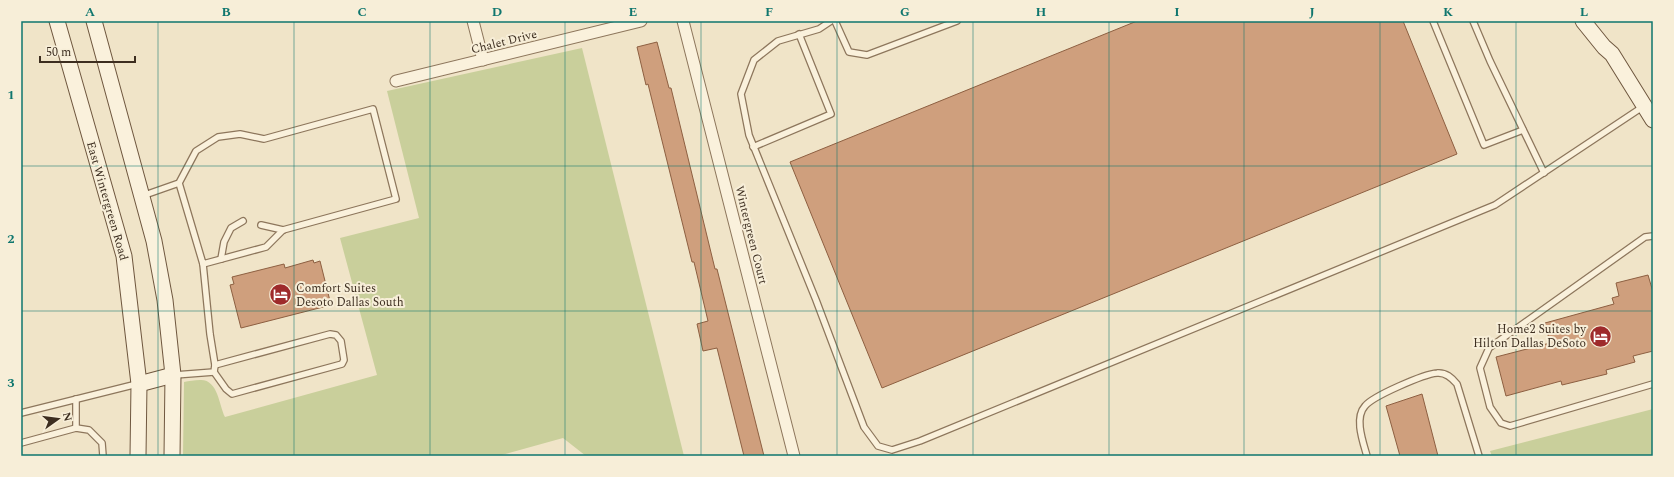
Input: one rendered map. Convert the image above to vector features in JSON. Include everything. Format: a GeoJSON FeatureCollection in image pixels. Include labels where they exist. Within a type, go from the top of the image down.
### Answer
{"type":"FeatureCollection","features":[{"type":"Feature","properties":{"kind":"main road","name":"East Wintergreen Road"},"geometry":{"type":"LineString","coordinates":[[58,21],[124,256],[138,384],[138,456]]}},
{"type":"Feature","properties":{"kind":"main road"},"geometry":{"type":"LineString","coordinates":[[94,21],[154,241],[165,300],[172,375],[172,456]]}},
{"type":"Feature","properties":{"kind":"main road"},"geometry":{"type":"LineString","coordinates":[[1584,21],[1604,47],[1612,54],[1653,120]]}},
{"type":"Feature","properties":{"kind":"main road"},"geometry":{"type":"LineString","coordinates":[[138,384],[172,375]]}},
{"type":"Feature","properties":{"kind":"street"},"geometry":{"type":"LineString","coordinates":[[473,21],[484,60]]}},
{"type":"Feature","properties":{"kind":"street","name":"Chalet Drive"},"geometry":{"type":"LineString","coordinates":[[396,81],[641,21]]}},
{"type":"Feature","properties":{"kind":"street","name":"Wintergreen Court"},"geometry":{"type":"LineString","coordinates":[[682,21],[794,456]]}},
{"type":"Feature","properties":{"kind":"lane"},"geometry":{"type":"LineString","coordinates":[[830,21],[819,29],[778,41],[754,60],[741,94],[749,136],[816,300],[864,427],[878,446],[892,450],[920,441],[1495,205],[1645,106]]}},
{"type":"Feature","properties":{"kind":"lane"},"geometry":{"type":"LineString","coordinates":[[835,21],[849,52],[867,56],[957,21]]}},
{"type":"Feature","properties":{"kind":"lane"},"geometry":{"type":"LineString","coordinates":[[1433,21],[1484,145],[1523,130]]}},
{"type":"Feature","properties":{"kind":"lane"},"geometry":{"type":"LineString","coordinates":[[1474,21],[1490,61],[1544,173]]}},
{"type":"Feature","properties":{"kind":"lane"},"geometry":{"type":"LineString","coordinates":[[753,146],[831,114],[799,34]]}},
{"type":"Feature","properties":{"kind":"lane"},"geometry":{"type":"LineString","coordinates":[[141,196],[179,183],[196,151],[218,137],[240,134],[264,139],[373,109],[396,199],[283,230],[261,225]]}},
{"type":"Feature","properties":{"kind":"lane"},"geometry":{"type":"LineString","coordinates":[[179,183],[203,264],[210,334],[215,365],[214,372],[226,389],[232,394],[342,364],[344,360],[341,341],[336,335],[330,334],[215,365]]}},
{"type":"Feature","properties":{"kind":"lane"},"geometry":{"type":"LineString","coordinates":[[221,259],[224,242],[231,228],[243,221]]}},
{"type":"Feature","properties":{"kind":"lane"},"geometry":{"type":"LineString","coordinates":[[203,264],[266,247],[283,230]]}},
{"type":"Feature","properties":{"kind":"lane"},"geometry":{"type":"LineString","coordinates":[[1653,236],[1645,237],[1489,348],[1480,368],[1490,407],[1501,422],[1510,426],[1653,384]]}},
{"type":"Feature","properties":{"kind":"lane"},"geometry":{"type":"LineString","coordinates":[[172,375],[214,372]]}},
{"type":"Feature","properties":{"kind":"lane"},"geometry":{"type":"LineString","coordinates":[[1367,456],[1358,424],[1364,406],[1393,388],[1437,373],[1449,376],[1457,384],[1479,456]]}},
{"type":"Feature","properties":{"kind":"lane"},"geometry":{"type":"LineString","coordinates":[[21,413],[138,384]]}},
{"type":"Feature","properties":{"kind":"lane"},"geometry":{"type":"LineString","coordinates":[[76,399],[76,428]]}},
{"type":"Feature","properties":{"kind":"lane"},"geometry":{"type":"LineString","coordinates":[[21,442],[76,428],[89,430],[102,443],[103,456]]}},
{"type":"Feature","properties":{"kind":"green space"},"geometry":{"type":"Polygon","coordinates":[[[582,48],[684,456],[586,456],[563,438],[498,456],[183,456],[184,382],[200,380],[211,384],[217,394],[225,417],[377,375],[340,238],[419,218],[387,91],[582,48]]]}},
{"type":"Feature","properties":{"kind":"green space"},"geometry":{"type":"Polygon","coordinates":[[[1653,409],[1653,456],[1492,456],[1490,451],[1653,409]]]}},
{"type":"Feature","properties":{"kind":"building"},"geometry":{"type":"Polygon","coordinates":[[[1137,21],[1403,21],[1457,154],[882,388],[790,162],[1137,21]]]}},
{"type":"Feature","properties":{"kind":"building"},"geometry":{"type":"Polygon","coordinates":[[[657,42],[669,88],[671,88],[715,269],[717,269],[764,456],[744,456],[717,348],[703,351],[697,324],[708,321],[648,84],[646,85],[637,47],[657,42]]]}},
{"type":"Feature","properties":{"kind":"building","name":"Comfort Suites Desoto Dallas South"},"geometry":{"type":"Polygon","coordinates":[[[313,260],[314,263],[320,261],[331,305],[241,328],[230,285],[234,284],[232,277],[284,264],[285,268],[313,260]]]}},
{"type":"Feature","properties":{"kind":"building","name":"Home2 Suites by Hilton Dallas DeSoto"},"geometry":{"type":"Polygon","coordinates":[[[1648,275],[1653,292],[1653,351],[1633,356],[1635,362],[1606,370],[1607,374],[1562,385],[1561,381],[1506,396],[1496,357],[1550,343],[1545,323],[1614,304],[1612,298],[1619,296],[1616,283],[1648,275]]]}},
{"type":"Feature","properties":{"kind":"building"},"geometry":{"type":"Polygon","coordinates":[[[1422,394],[1438,456],[1400,456],[1386,406],[1422,394]]]}},
{"type":"Feature","properties":{"kind":"place","name":"Comfort Suites Desoto Dallas South"},"geometry":{"type":"Point","coordinates":[280,295]}},
{"type":"Feature","properties":{"kind":"place","name":"Home2 Suites by Hilton Dallas DeSoto"},"geometry":{"type":"Point","coordinates":[1601,336]}}]}
